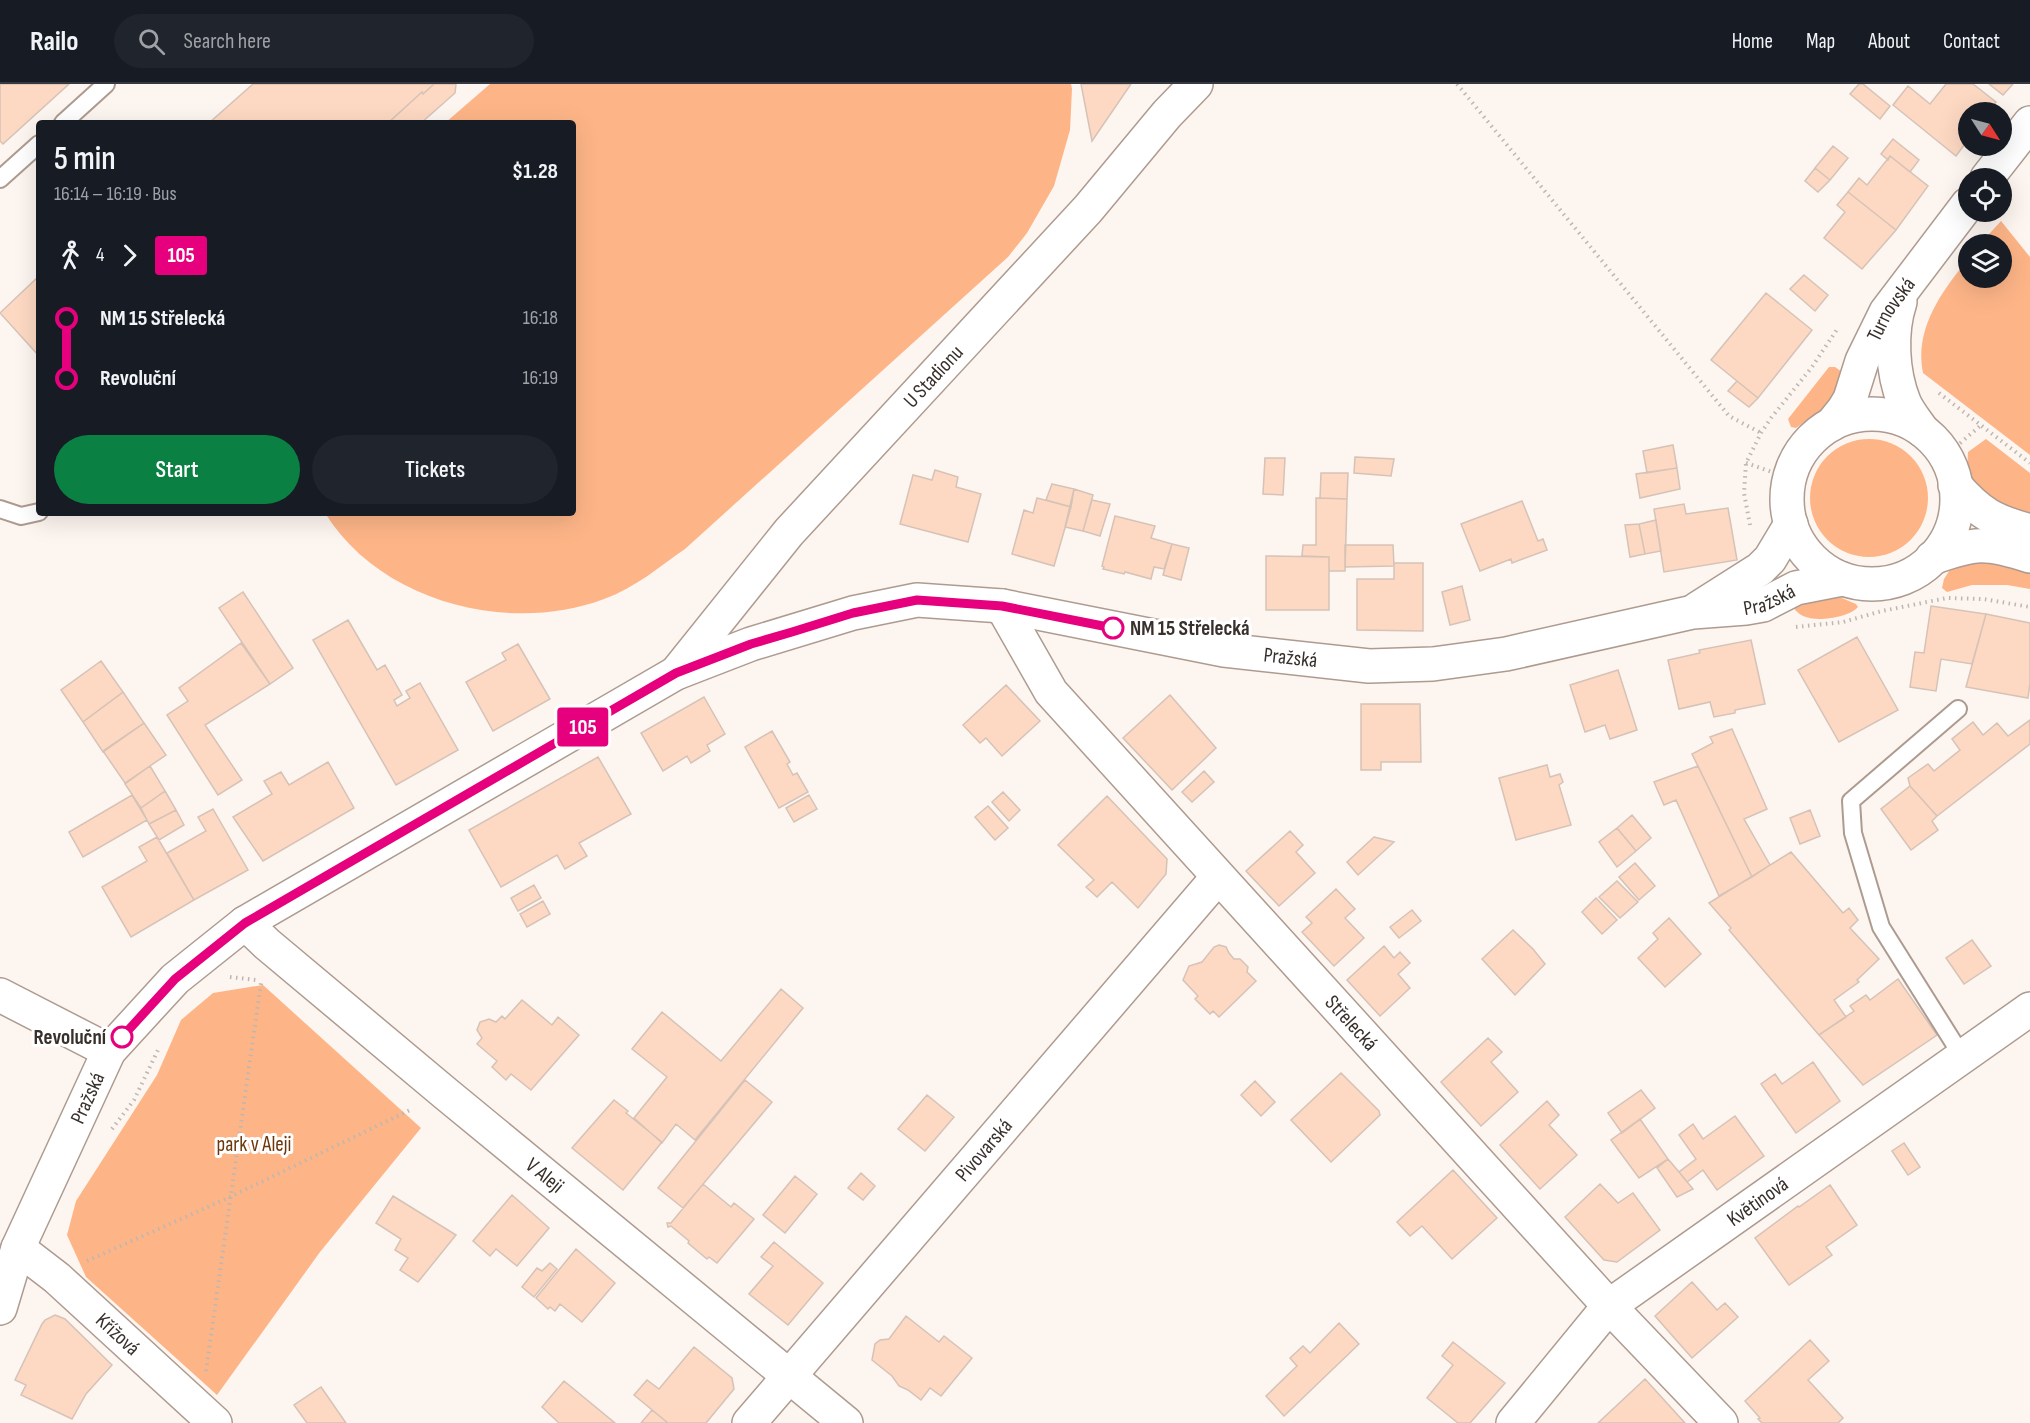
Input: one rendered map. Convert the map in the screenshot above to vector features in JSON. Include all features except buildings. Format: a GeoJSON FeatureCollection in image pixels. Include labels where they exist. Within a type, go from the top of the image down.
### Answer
{"type":"FeatureCollection","features":[{"type":"Feature","properties":{"kind":"street","name":"U Stadionu"},"geometry":{"type":"LineString","coordinates":[[676,673],[789,532],[1088,209],[1167,114],[1196,84]]}},
{"type":"Feature","properties":{"kind":"street"},"geometry":{"type":"LineString","coordinates":[[1995,168],[2030,123]]}},
{"type":"Feature","properties":{"kind":"street","name":"Turnovská"},"geometry":{"type":"LineString","coordinates":[[1832,424],[1844,409],[1874,335],[1886,312],[1958,217]]}},
{"type":"Feature","properties":{"kind":"street"},"geometry":{"type":"LineString","coordinates":[[1905,286],[1898,307],[1895,328],[1896,368],[1904,403],[1922,430]]}},
{"type":"Feature","properties":{"kind":"street","name":"Pražská"},"geometry":{"type":"LineString","coordinates":[[0,1308],[18,1248],[109,1051],[175,979],[245,923],[676,673],[751,644],[864,611],[917,600],[1002,606],[1224,650],[1369,666],[1433,664],[1506,654],[1693,612],[1746,608],[1762,604],[1796,588],[1842,579],[1866,583],[1890,582],[1906,577],[1920,568],[1942,546],[1952,524],[1956,500],[1950,470],[1935,442],[1922,430],[1901,419],[1878,414],[1854,416],[1832,424],[1813,438],[1798,456],[1789,478],[1787,501],[1791,524],[1805,552],[1822,567],[1842,579]]}},
{"type":"Feature","properties":{"kind":"street"},"geometry":{"type":"LineString","coordinates":[[1950,470],[1971,503],[1982,512],[2004,524],[2030,531]]}},
{"type":"Feature","properties":{"kind":"street","name":"Pražská"},"geometry":{"type":"LineString","coordinates":[[1693,612],[1760,569],[1770,559],[1791,524]]}},
{"type":"Feature","properties":{"kind":"street"},"geometry":{"type":"LineString","coordinates":[[1932,558],[1962,547],[1980,545],[1999,546],[2030,556]]}},
{"type":"Feature","properties":{"kind":"street","name":"Střelecká"},"geometry":{"type":"LineString","coordinates":[[1002,606],[1051,692],[1609,1306],[1721,1423]]}},
{"type":"Feature","properties":{"kind":"street","name":"Pivovarská"},"geometry":{"type":"LineString","coordinates":[[749,1423],[1218,877]]}},
{"type":"Feature","properties":{"kind":"street","name":"V Aleji"},"geometry":{"type":"LineString","coordinates":[[245,923],[445,1093],[846,1423]]}},
{"type":"Feature","properties":{"kind":"street"},"geometry":{"type":"LineString","coordinates":[[0,995],[109,1051]]}},
{"type":"Feature","properties":{"kind":"street","name":"Květinová"},"geometry":{"type":"LineString","coordinates":[[1513,1423],[1609,1306],[2030,1009]]}},
{"type":"Feature","properties":{"kind":"street","name":"Křížová"},"geometry":{"type":"LineString","coordinates":[[18,1248],[57,1278],[208,1416]]}},
{"type":"Feature","properties":{"kind":"lane"},"geometry":{"type":"LineString","coordinates":[[66,120],[106,84]]}},
{"type":"Feature","properties":{"kind":"lane"},"geometry":{"type":"LineString","coordinates":[[0,179],[36,147]]}},
{"type":"Feature","properties":{"kind":"lane"},"geometry":{"type":"LineString","coordinates":[[0,510],[21,516],[36,513]]}},
{"type":"Feature","properties":{"kind":"lane"},"geometry":{"type":"LineString","coordinates":[[1958,709],[1851,801],[1853,833],[1881,927],[1962,1056]]}},
{"type":"Feature","properties":{"kind":"path"},"geometry":{"type":"LineString","coordinates":[[1458,84],[1729,416],[1761,433]]}},
{"type":"Feature","properties":{"kind":"path"},"geometry":{"type":"LineString","coordinates":[[1937,392],[2030,463]]}},
{"type":"Feature","properties":{"kind":"path"},"geometry":{"type":"LineString","coordinates":[[1950,470],[1980,426]]}},
{"type":"Feature","properties":{"kind":"path"},"geometry":{"type":"LineString","coordinates":[[1746,463],[1789,478]]}},
{"type":"Feature","properties":{"kind":"path"},"geometry":{"type":"LineString","coordinates":[[1795,627],[1843,622],[1882,611],[1947,598],[1983,599],[2030,607]]}},
{"type":"Feature","properties":{"kind":"path"},"geometry":{"type":"LineString","coordinates":[[208,1416],[230,1197],[261,981],[226,976]]}},
{"type":"Feature","properties":{"kind":"path"},"geometry":{"type":"LineString","coordinates":[[108,1136],[134,1100],[161,1043]]}},
{"type":"Feature","properties":{"kind":"path"},"geometry":{"type":"LineString","coordinates":[[78,1265],[230,1197],[445,1093]]}},
{"type":"Feature","properties":{"kind":"green space"},"geometry":{"type":"Polygon","coordinates":[[[490,84],[1071,84],[1072,89],[1070,130],[1054,186],[1027,233],[1008,257],[685,549],[646,577],[604,599],[567,609],[528,613],[488,611],[450,603],[412,589],[378,569],[349,544],[327,516],[576,516],[576,120],[448,120],[490,84]]]}},
{"type":"Feature","properties":{"kind":"green space"},"geometry":{"type":"Polygon","coordinates":[[[2002,222],[2011,234],[1989,234],[2002,222]]]}},
{"type":"Feature","properties":{"kind":"green space"},"geometry":{"type":"Polygon","coordinates":[[[2012,235],[2030,257],[2030,455],[1923,373],[1921,357],[1926,326],[1958,272],[1958,288],[2012,288],[2012,235]]]}},
{"type":"Feature","properties":{"kind":"green space"},"geometry":{"type":"Polygon","coordinates":[[[1829,367],[1835,367],[1842,372],[1835,394],[1826,407],[1796,428],[1791,427],[1788,419],[1829,367]]]}},
{"type":"Feature","properties":{"kind":"green space"},"geometry":{"type":"Polygon","coordinates":[[[1869,439],[1892,444],[1911,456],[1923,475],[1928,498],[1923,521],[1911,540],[1892,552],[1869,557],[1846,552],[1827,540],[1815,521],[1810,498],[1815,475],[1827,456],[1846,444],[1869,439]]]}},
{"type":"Feature","properties":{"kind":"green space"},"geometry":{"type":"Polygon","coordinates":[[[1986,439],[2030,473],[2030,516],[1995,502],[1977,488],[1968,466],[1968,452],[1986,439]]]}},
{"type":"Feature","properties":{"kind":"green space"},"geometry":{"type":"Polygon","coordinates":[[[1983,562],[2007,564],[2030,570],[2030,589],[2007,585],[1972,585],[1947,592],[1942,588],[1944,579],[1951,568],[1983,562]]]}},
{"type":"Feature","properties":{"kind":"green space"},"geometry":{"type":"Polygon","coordinates":[[[1837,596],[1858,607],[1841,616],[1818,619],[1802,615],[1792,605],[1837,596]]]}},
{"type":"Feature","properties":{"kind":"green space","name":"park v Aleji"},"geometry":{"type":"Polygon","coordinates":[[[263,985],[421,1128],[320,1252],[217,1395],[86,1277],[67,1235],[76,1201],[157,1075],[181,1020],[213,993],[263,985]]]}},
{"type":"Feature","properties":{"kind":"bus line","name":"105"},"geometry":{"type":"LineString","coordinates":[[122,1037],[175,979],[245,923],[676,673],[751,644],[853,613],[917,600],[1002,606],[1113,628]]}},
{"type":"Feature","properties":{"kind":"place","name":"NM 15 Střelecká"},"geometry":{"type":"Point","coordinates":[1113,628]}},
{"type":"Feature","properties":{"kind":"place","name":"Revoluční"},"geometry":{"type":"Point","coordinates":[122,1037]}}]}
